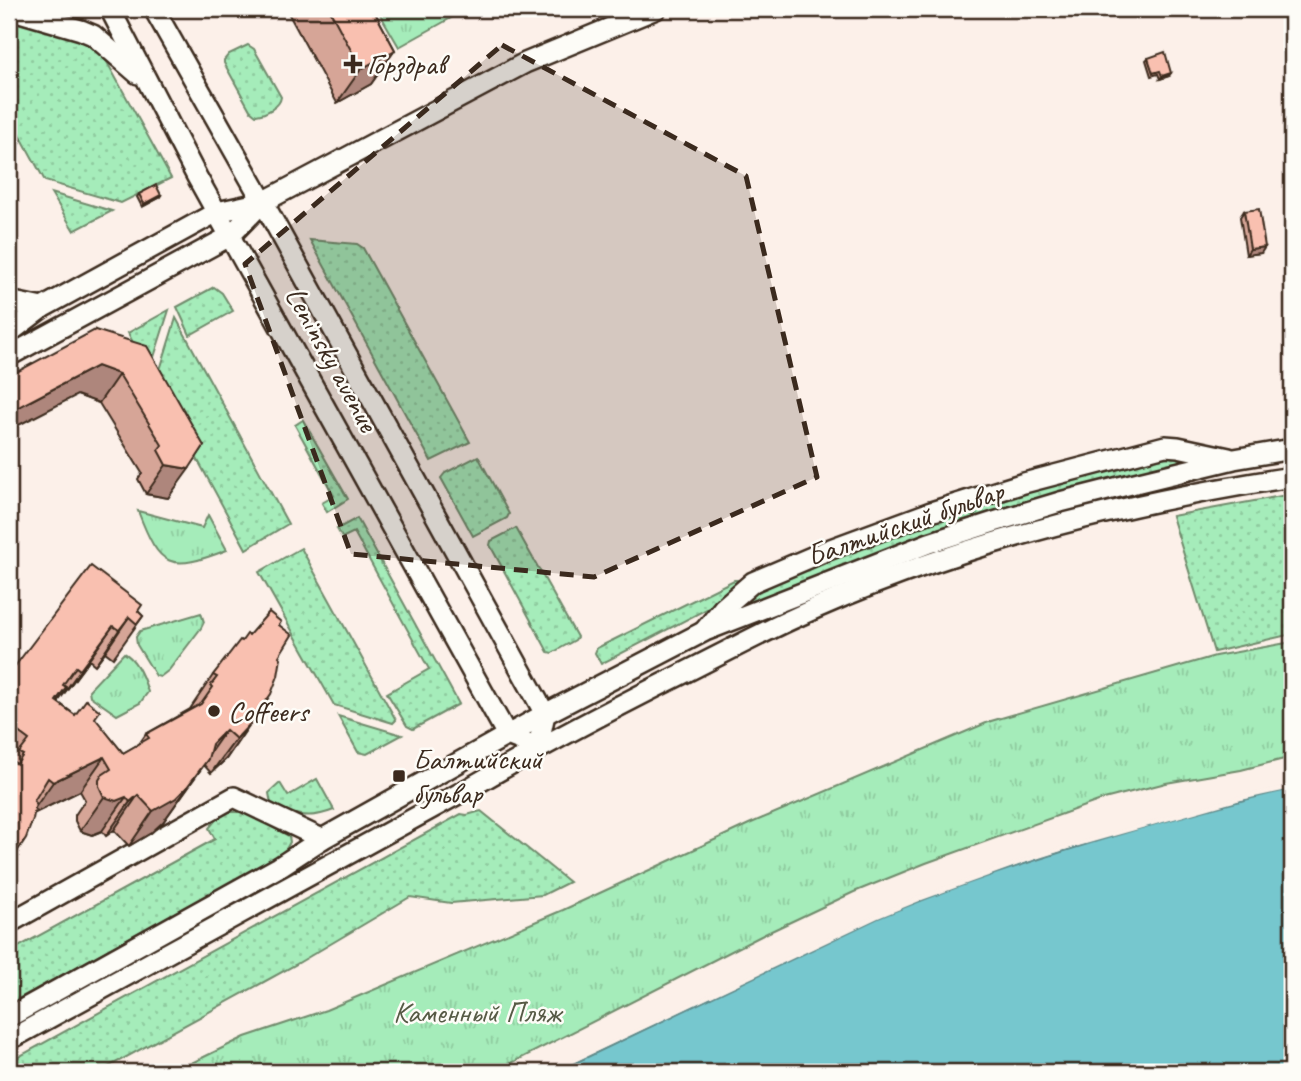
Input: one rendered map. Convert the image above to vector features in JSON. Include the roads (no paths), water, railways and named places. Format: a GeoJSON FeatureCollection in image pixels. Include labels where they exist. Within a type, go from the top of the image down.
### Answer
{"type":"FeatureCollection","features":[{"type":"Feature","properties":{"kind":"street"},"geometry":{"type":"LineString","coordinates":[[9,9],[93,35],[147,82]]}},
{"type":"Feature","properties":{"kind":"street","name":"Leninsky avenue"},"geometry":{"type":"LineString","coordinates":[[110,9],[230,236],[507,735]]}},
{"type":"Feature","properties":{"kind":"street"},"geometry":{"type":"LineString","coordinates":[[9,332],[43,308],[217,212],[263,202],[525,63],[656,9]]}},
{"type":"Feature","properties":{"kind":"street","name":"Leninsky avenue"},"geometry":{"type":"LineString","coordinates":[[156,10],[545,714]]}},
{"type":"Feature","properties":{"kind":"street"},"geometry":{"type":"LineString","coordinates":[[9,356],[230,236],[263,202]]}},
{"type":"Feature","properties":{"kind":"street"},"geometry":{"type":"LineString","coordinates":[[9,301],[43,308]]}},
{"type":"Feature","properties":{"kind":"street"},"geometry":{"type":"LineString","coordinates":[[705,631],[723,608],[753,582],[828,550],[930,512],[1076,468],[1165,446],[1234,459]]}},
{"type":"Feature","properties":{"kind":"street","name":"Балтийский бульвар"},"geometry":{"type":"LineString","coordinates":[[9,1017],[279,867],[323,839],[507,735],[705,631],[929,543],[1060,502],[1234,459],[1292,449]]}},
{"type":"Feature","properties":{"kind":"street","name":"Балтийский бульвар"},"geometry":{"type":"LineString","coordinates":[[9,1041],[471,787],[538,747],[790,620],[925,566],[1038,530],[1188,493],[1292,477]]}},
{"type":"Feature","properties":{"kind":"street"},"geometry":{"type":"LineString","coordinates":[[507,735],[538,747],[545,714]]}},
{"type":"Feature","properties":{"kind":"street"},"geometry":{"type":"LineString","coordinates":[[9,923],[234,797],[323,839]]}},
{"type":"Feature","properties":{"kind":"water"},"geometry":{"type":"Polygon","coordinates":[[[1292,789],[1292,1072],[556,1072],[878,918],[940,893],[1099,840],[1292,789]]]}},
{"type":"Feature","properties":{"kind":"place","name":"Горздрав"},"geometry":{"type":"Point","coordinates":[353,64]}},
{"type":"Feature","properties":{"kind":"place","name":"Coffeers"},"geometry":{"type":"Point","coordinates":[214,711]}},
{"type":"Feature","properties":{"kind":"place","name":"Балтийский бульвар"},"geometry":{"type":"Point","coordinates":[399,776]}},
{"type":"Feature","properties":{"kind":"park label","name":"Каменный Пляж"},"geometry":{"type":"Point","coordinates":[477,1012]}}]}
